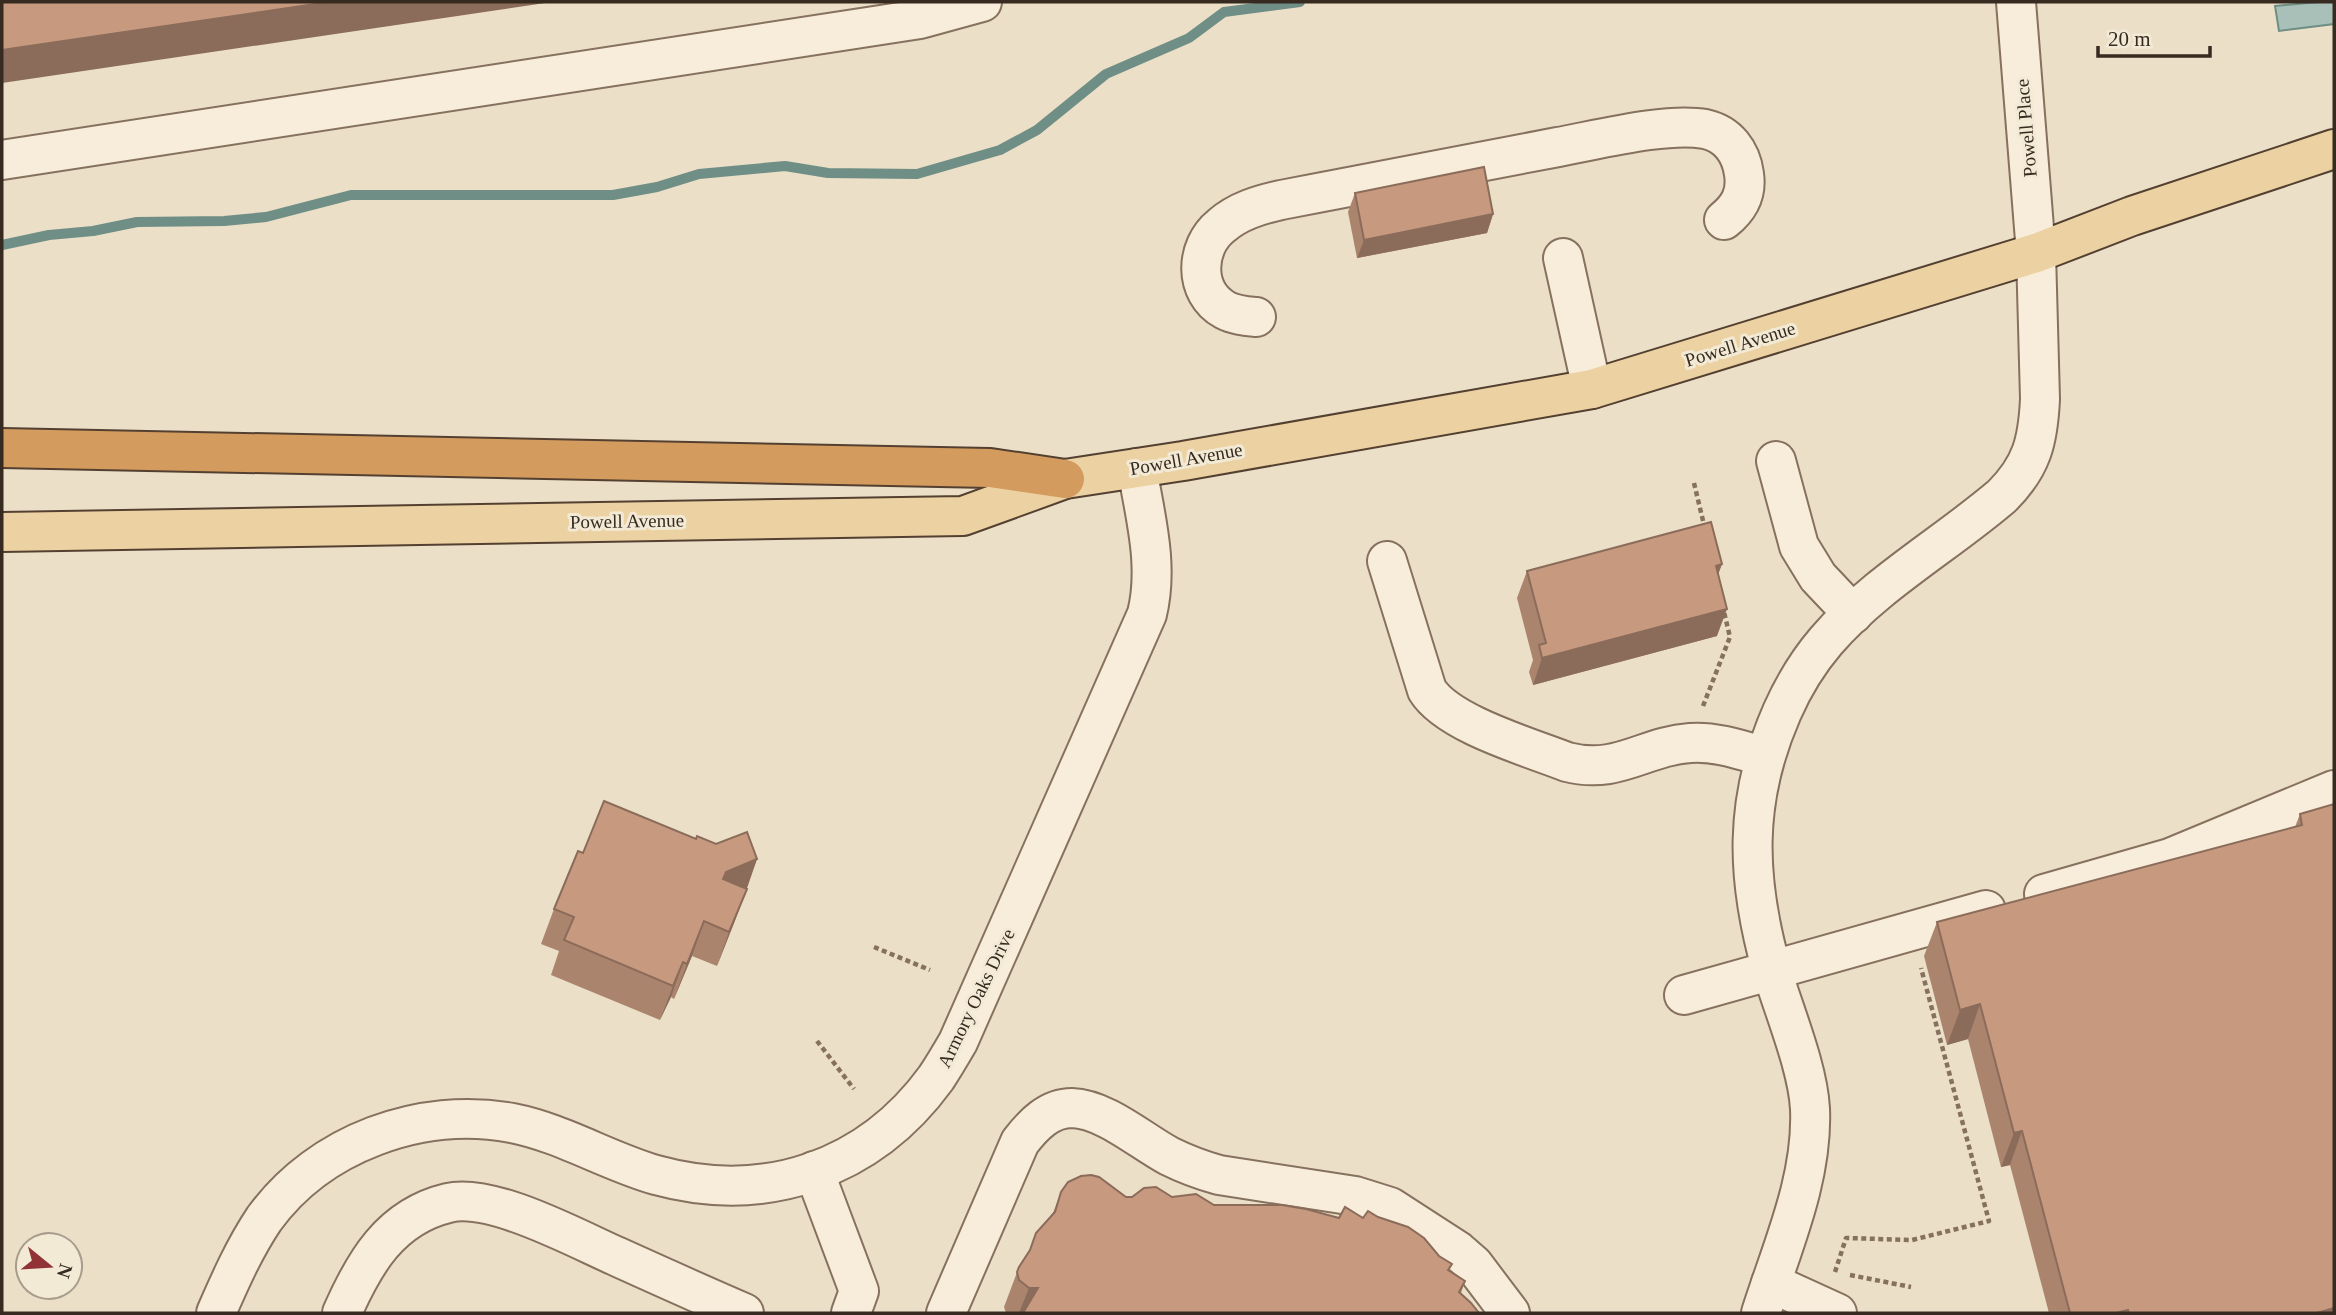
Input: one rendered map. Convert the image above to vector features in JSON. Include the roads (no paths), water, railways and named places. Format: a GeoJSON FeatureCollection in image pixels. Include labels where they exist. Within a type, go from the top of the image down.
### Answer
{"type":"FeatureCollection","features":[{"type":"Feature","properties":{"kind":"highway"},"geometry":{"type":"LineString","coordinates":[[2,448],[990,468],[1065,478]]}},
{"type":"Feature","properties":{"kind":"main road","name":"Powell Avenue"},"geometry":{"type":"LineString","coordinates":[[2,533],[963,516],[1065,478],[1138,468],[1592,389],[2036,253],[2132,216],[2334,149]]}},
{"type":"Feature","properties":{"kind":"street"},"geometry":{"type":"LineString","coordinates":[[2,160],[920,19],[982,2]]}},
{"type":"Feature","properties":{"kind":"street","name":"Powell Place"},"geometry":{"type":"LineString","coordinates":[[1766,1298],[1799,1198],[1807,1163],[1810,1105],[1772,969],[1756,898],[1752,822],[1757,786],[1765,757],[1789,697],[1826,640],[1853,614],[1988,508],[2016,482],[2032,454],[2039,423],[2040,375],[2036,253],[2016,2]]}},
{"type":"Feature","properties":{"kind":"street"},"geometry":{"type":"LineString","coordinates":[[1256,317],[1224,310],[1213,301],[1201,276],[1200,261],[1206,244],[1219,227],[1257,206],[1281,200],[1605,138],[1660,129],[1704,129],[1719,134],[1730,142],[1743,167],[1743,196],[1734,212],[1724,220]]}},
{"type":"Feature","properties":{"kind":"street"},"geometry":{"type":"LineString","coordinates":[[1563,258],[1592,389]]}},
{"type":"Feature","properties":{"kind":"street"},"geometry":{"type":"LineString","coordinates":[[1776,461],[1799,546],[1818,577],[1853,614]]}},
{"type":"Feature","properties":{"kind":"street","name":"Armory Oaks Drive"},"geometry":{"type":"LineString","coordinates":[[216,1313],[251,1239],[281,1198],[300,1180],[340,1152],[373,1136],[399,1128],[454,1119],[512,1123],[549,1132],[654,1174],[692,1184],[729,1187],[761,1185],[830,1166],[861,1149],[891,1127],[937,1077],[958,1042],[1147,614],[1153,574],[1138,468]]}},
{"type":"Feature","properties":{"kind":"street"},"geometry":{"type":"LineString","coordinates":[[1387,561],[1427,690],[1434,701],[1452,715],[1567,762],[1585,766],[1623,762],[1688,743],[1726,747],[1765,757]]}},
{"type":"Feature","properties":{"kind":"street"},"geometry":{"type":"LineString","coordinates":[[1684,995],[2170,858],[2334,790]]}},
{"type":"Feature","properties":{"kind":"street"},"geometry":{"type":"LineString","coordinates":[[946,1313],[1020,1142],[1035,1123],[1053,1112],[1073,1108],[1114,1122],[1168,1155],[1200,1170],[1355,1196],[1390,1207],[1458,1251],[1473,1264],[1510,1313]]}},
{"type":"Feature","properties":{"kind":"street"},"geometry":{"type":"LineString","coordinates":[[814,1171],[859,1291],[851,1313]]}},
{"type":"Feature","properties":{"kind":"street"},"geometry":{"type":"LineString","coordinates":[[342,1313],[358,1276],[370,1257],[393,1232],[449,1202],[466,1201],[505,1209],[744,1313]]}},
{"type":"Feature","properties":{"kind":"street"},"geometry":{"type":"LineString","coordinates":[[1766,1298],[1837,1313]]}},
{"type":"Feature","properties":{"kind":"water"},"geometry":{"type":"Polygon","coordinates":[[[2334,2],[2334,24],[2279,31],[2275,6],[2334,2]]]}},
{"type":"Feature","properties":{"kind":"waterway"},"geometry":{"type":"LineString","coordinates":[[2,245],[137,222],[224,221],[266,217],[351,195],[613,195],[657,187],[699,174],[785,166],[828,173],[917,174],[1000,150],[1037,130],[1106,74],[1189,38],[1224,12],[1300,2]]}}]}
